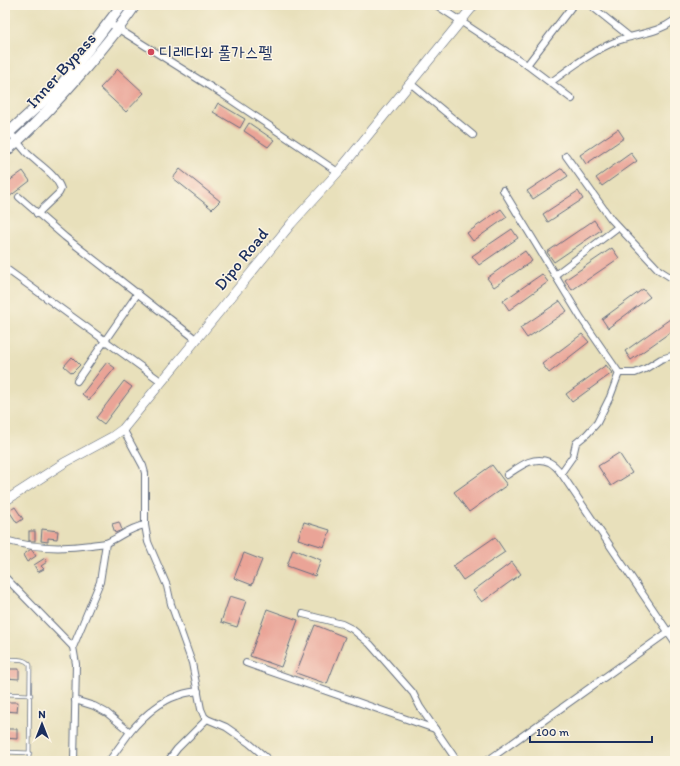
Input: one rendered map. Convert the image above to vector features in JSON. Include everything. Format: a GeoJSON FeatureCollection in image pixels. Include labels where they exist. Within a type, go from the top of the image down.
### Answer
{"type":"FeatureCollection","features":[{"type":"Feature","properties":{"kind":"main road","name":"Inner Bypass"},"geometry":{"type":"LineString","coordinates":[[7,132],[61,85],[122,5]]}},
{"type":"Feature","properties":{"kind":"main road","name":"Inner Bypass"},"geometry":{"type":"LineString","coordinates":[[5,152],[17,142],[58,100],[119,29],[136,5]]}},
{"type":"Feature","properties":{"kind":"main road","name":"Dipo Road"},"geometry":{"type":"LineString","coordinates":[[5,501],[64,463],[112,437],[122,429],[197,340],[291,224],[338,172],[474,5]]}},
{"type":"Feature","properties":{"kind":"street"},"geometry":{"type":"LineString","coordinates":[[436,5],[527,65],[572,99]]}},
{"type":"Feature","properties":{"kind":"street"},"geometry":{"type":"LineString","coordinates":[[527,65],[573,5]]}},
{"type":"Feature","properties":{"kind":"street"},"geometry":{"type":"LineString","coordinates":[[590,5],[630,37]]}},
{"type":"Feature","properties":{"kind":"street"},"geometry":{"type":"LineString","coordinates":[[551,82],[589,55],[617,41],[660,29],[675,20]]}},
{"type":"Feature","properties":{"kind":"street"},"geometry":{"type":"LineString","coordinates":[[109,23],[222,94],[338,172]]}},
{"type":"Feature","properties":{"kind":"street"},"geometry":{"type":"LineString","coordinates":[[410,83],[473,136]]}},
{"type":"Feature","properties":{"kind":"street"},"geometry":{"type":"LineString","coordinates":[[7,132],[60,184],[61,189],[59,193],[37,214]]}},
{"type":"Feature","properties":{"kind":"street"},"geometry":{"type":"LineString","coordinates":[[566,156],[618,227],[659,270],[670,278],[675,279]]}},
{"type":"Feature","properties":{"kind":"street"},"geometry":{"type":"LineString","coordinates":[[555,275],[503,190],[581,318],[619,373]]}},
{"type":"Feature","properties":{"kind":"street"},"geometry":{"type":"LineString","coordinates":[[19,198],[37,214],[197,340]]}},
{"type":"Feature","properties":{"kind":"street"},"geometry":{"type":"LineString","coordinates":[[555,275],[618,227]]}},
{"type":"Feature","properties":{"kind":"street"},"geometry":{"type":"LineString","coordinates":[[5,268],[162,382]]}},
{"type":"Feature","properties":{"kind":"street"},"geometry":{"type":"LineString","coordinates":[[77,381],[138,293]]}},
{"type":"Feature","properties":{"kind":"street"},"geometry":{"type":"LineString","coordinates":[[619,373],[634,372],[646,369],[661,359],[675,355]]}},
{"type":"Feature","properties":{"kind":"street"},"geometry":{"type":"LineString","coordinates":[[561,472],[573,456],[576,443],[597,423],[610,397],[619,373]]}},
{"type":"Feature","properties":{"kind":"street"},"geometry":{"type":"LineString","coordinates":[[122,429],[145,474],[145,525],[148,542],[167,586],[171,604],[192,663],[201,709],[204,716],[207,719],[226,727],[249,743],[270,761]]}},
{"type":"Feature","properties":{"kind":"street"},"geometry":{"type":"LineString","coordinates":[[508,475],[521,465],[537,460],[550,462],[561,472],[675,642]]}},
{"type":"Feature","properties":{"kind":"street"},"geometry":{"type":"LineString","coordinates":[[5,540],[54,548],[71,548],[106,543],[136,526],[145,525]]}},
{"type":"Feature","properties":{"kind":"street"},"geometry":{"type":"LineString","coordinates":[[74,761],[76,664],[73,647],[100,582],[106,543]]}},
{"type":"Feature","properties":{"kind":"street"},"geometry":{"type":"LineString","coordinates":[[5,576],[73,647]]}},
{"type":"Feature","properties":{"kind":"street"},"geometry":{"type":"LineString","coordinates":[[303,614],[342,624],[352,629],[370,644],[413,693],[420,707],[457,761]]}},
{"type":"Feature","properties":{"kind":"street"},"geometry":{"type":"LineString","coordinates":[[487,761],[675,627]]}},
{"type":"Feature","properties":{"kind":"street"},"geometry":{"type":"LineString","coordinates":[[246,663],[435,729]]}},
{"type":"Feature","properties":{"kind":"street"},"geometry":{"type":"LineString","coordinates":[[109,761],[143,717],[176,696],[198,691]]}},
{"type":"Feature","properties":{"kind":"street"},"geometry":{"type":"LineString","coordinates":[[75,700],[94,706],[107,713],[130,732]]}},
{"type":"Feature","properties":{"kind":"street"},"geometry":{"type":"LineString","coordinates":[[168,761],[177,749],[207,719]]}},
{"type":"Feature","properties":{"kind":"lane"},"geometry":{"type":"LineString","coordinates":[[5,659],[23,659],[30,665],[30,761]]}},
{"type":"Feature","properties":{"kind":"lane"},"geometry":{"type":"LineString","coordinates":[[5,694],[31,695]]}},
{"type":"Feature","properties":{"kind":"lane"},"geometry":{"type":"LineString","coordinates":[[5,752],[30,753]]}},
{"type":"Feature","properties":{"kind":"building"},"geometry":{"type":"Polygon","coordinates":[[[118,69],[144,93],[126,112],[100,88],[118,69]]]}},
{"type":"Feature","properties":{"kind":"building"},"geometry":{"type":"Polygon","coordinates":[[[218,103],[245,119],[240,128],[213,112],[218,103]]]}},
{"type":"Feature","properties":{"kind":"building"},"geometry":{"type":"Polygon","coordinates":[[[249,123],[274,140],[268,147],[244,131],[249,123]]]}},
{"type":"Feature","properties":{"kind":"building"},"geometry":{"type":"Polygon","coordinates":[[[618,129],[624,138],[586,164],[580,155],[618,129]]]}},
{"type":"Feature","properties":{"kind":"building"},"geometry":{"type":"Polygon","coordinates":[[[631,153],[637,161],[602,186],[596,178],[631,153]]]}},
{"type":"Feature","properties":{"kind":"building"},"geometry":{"type":"Polygon","coordinates":[[[562,168],[568,176],[533,199],[527,191],[562,168]]]}},
{"type":"Feature","properties":{"kind":"building"},"geometry":{"type":"Polygon","coordinates":[[[180,169],[220,201],[212,209],[173,178],[180,169]]]}},
{"type":"Feature","properties":{"kind":"building"},"geometry":{"type":"Polygon","coordinates":[[[23,171],[30,181],[5,200],[5,184],[23,171]]]}},
{"type":"Feature","properties":{"kind":"building"},"geometry":{"type":"Polygon","coordinates":[[[578,191],[583,199],[548,222],[543,214],[578,191]]]}},
{"type":"Feature","properties":{"kind":"building"},"geometry":{"type":"Polygon","coordinates":[[[501,209],[507,217],[473,241],[467,233],[501,209]]]}},
{"type":"Feature","properties":{"kind":"building"},"geometry":{"type":"Polygon","coordinates":[[[594,220],[601,230],[554,262],[547,252],[594,220]]]}},
{"type":"Feature","properties":{"kind":"building"},"geometry":{"type":"Polygon","coordinates":[[[512,229],[518,238],[479,265],[472,256],[512,229]]]}},
{"type":"Feature","properties":{"kind":"building"},"geometry":{"type":"Polygon","coordinates":[[[612,248],[619,258],[572,290],[565,280],[612,248]]]}},
{"type":"Feature","properties":{"kind":"building"},"geometry":{"type":"Polygon","coordinates":[[[525,251],[532,261],[494,287],[487,278],[525,251]]]}},
{"type":"Feature","properties":{"kind":"building"},"geometry":{"type":"Polygon","coordinates":[[[542,274],[548,282],[509,310],[503,301],[542,274]]]}},
{"type":"Feature","properties":{"kind":"building"},"geometry":{"type":"Polygon","coordinates":[[[643,289],[650,297],[608,328],[602,319],[643,289]]]}},
{"type":"Feature","properties":{"kind":"building"},"geometry":{"type":"Polygon","coordinates":[[[560,301],[567,311],[527,338],[520,328],[560,301]]]}},
{"type":"Feature","properties":{"kind":"building"},"geometry":{"type":"Polygon","coordinates":[[[670,319],[675,329],[631,360],[625,351],[670,319]]]}},
{"type":"Feature","properties":{"kind":"building"},"geometry":{"type":"Polygon","coordinates":[[[582,334],[589,342],[549,373],[542,364],[582,334]]]}},
{"type":"Feature","properties":{"kind":"building"},"geometry":{"type":"Polygon","coordinates":[[[72,357],[80,365],[72,373],[64,366],[72,357]]]}},
{"type":"Feature","properties":{"kind":"building"},"geometry":{"type":"Polygon","coordinates":[[[107,362],[115,368],[89,400],[82,394],[107,362]]]}},
{"type":"Feature","properties":{"kind":"building"},"geometry":{"type":"Polygon","coordinates":[[[606,365],[612,373],[572,402],[566,394],[606,365]]]}},
{"type":"Feature","properties":{"kind":"building"},"geometry":{"type":"Polygon","coordinates":[[[124,381],[132,387],[104,424],[96,418],[124,381]]]}},
{"type":"Feature","properties":{"kind":"building"},"geometry":{"type":"Polygon","coordinates":[[[619,453],[632,473],[611,486],[598,466],[619,453]]]}},
{"type":"Feature","properties":{"kind":"building"},"geometry":{"type":"Polygon","coordinates":[[[492,465],[507,485],[469,512],[454,492],[492,465]]]}},
{"type":"Feature","properties":{"kind":"building"},"geometry":{"type":"Polygon","coordinates":[[[15,507],[23,519],[17,523],[9,511],[15,507]]]}},
{"type":"Feature","properties":{"kind":"building"},"geometry":{"type":"Polygon","coordinates":[[[119,522],[122,530],[115,533],[112,524],[119,522]]]}},
{"type":"Feature","properties":{"kind":"building"},"geometry":{"type":"Polygon","coordinates":[[[304,522],[330,530],[324,547],[298,539],[304,522]]]}},
{"type":"Feature","properties":{"kind":"building"},"geometry":{"type":"Polygon","coordinates":[[[42,529],[58,531],[57,539],[48,538],[48,542],[41,541],[42,529]]]}},
{"type":"Feature","properties":{"kind":"building"},"geometry":{"type":"Polygon","coordinates":[[[29,531],[35,531],[35,541],[29,541],[29,531]]]}},
{"type":"Feature","properties":{"kind":"building"},"geometry":{"type":"Polygon","coordinates":[[[495,537],[505,552],[463,580],[453,566],[495,537]]]}},
{"type":"Feature","properties":{"kind":"building"},"geometry":{"type":"Polygon","coordinates":[[[31,549],[36,556],[27,562],[23,555],[31,549]]]}},
{"type":"Feature","properties":{"kind":"building"},"geometry":{"type":"Polygon","coordinates":[[[293,549],[321,560],[315,576],[287,566],[293,549]]]}},
{"type":"Feature","properties":{"kind":"building"},"geometry":{"type":"Polygon","coordinates":[[[244,553],[262,560],[252,585],[234,578],[244,553]]]}},
{"type":"Feature","properties":{"kind":"building"},"geometry":{"type":"Polygon","coordinates":[[[45,558],[47,562],[41,566],[44,569],[38,572],[34,565],[45,558]]]}},
{"type":"Feature","properties":{"kind":"building"},"geometry":{"type":"Polygon","coordinates":[[[512,562],[521,574],[482,602],[473,591],[512,562]]]}},
{"type":"Feature","properties":{"kind":"building"},"geometry":{"type":"Polygon","coordinates":[[[230,596],[246,601],[237,627],[221,622],[230,596]]]}},
{"type":"Feature","properties":{"kind":"building"},"geometry":{"type":"Polygon","coordinates":[[[267,609],[298,620],[281,667],[250,656],[267,609]]]}},
{"type":"Feature","properties":{"kind":"building"},"geometry":{"type":"Polygon","coordinates":[[[315,625],[345,637],[327,684],[296,673],[315,625]]]}},
{"type":"Feature","properties":{"kind":"building"},"geometry":{"type":"Polygon","coordinates":[[[5,669],[19,669],[19,679],[5,678],[5,669]]]}},
{"type":"Feature","properties":{"kind":"building"},"geometry":{"type":"Polygon","coordinates":[[[5,702],[18,702],[17,712],[5,711],[5,702]]]}},
{"type":"Feature","properties":{"kind":"building"},"geometry":{"type":"Polygon","coordinates":[[[5,729],[17,729],[17,739],[5,738],[5,729]]]}},
{"type":"Feature","properties":{"kind":"place","name":"디레다와 풀가스펠"},"geometry":{"type":"Point","coordinates":[151,52]}}]}
